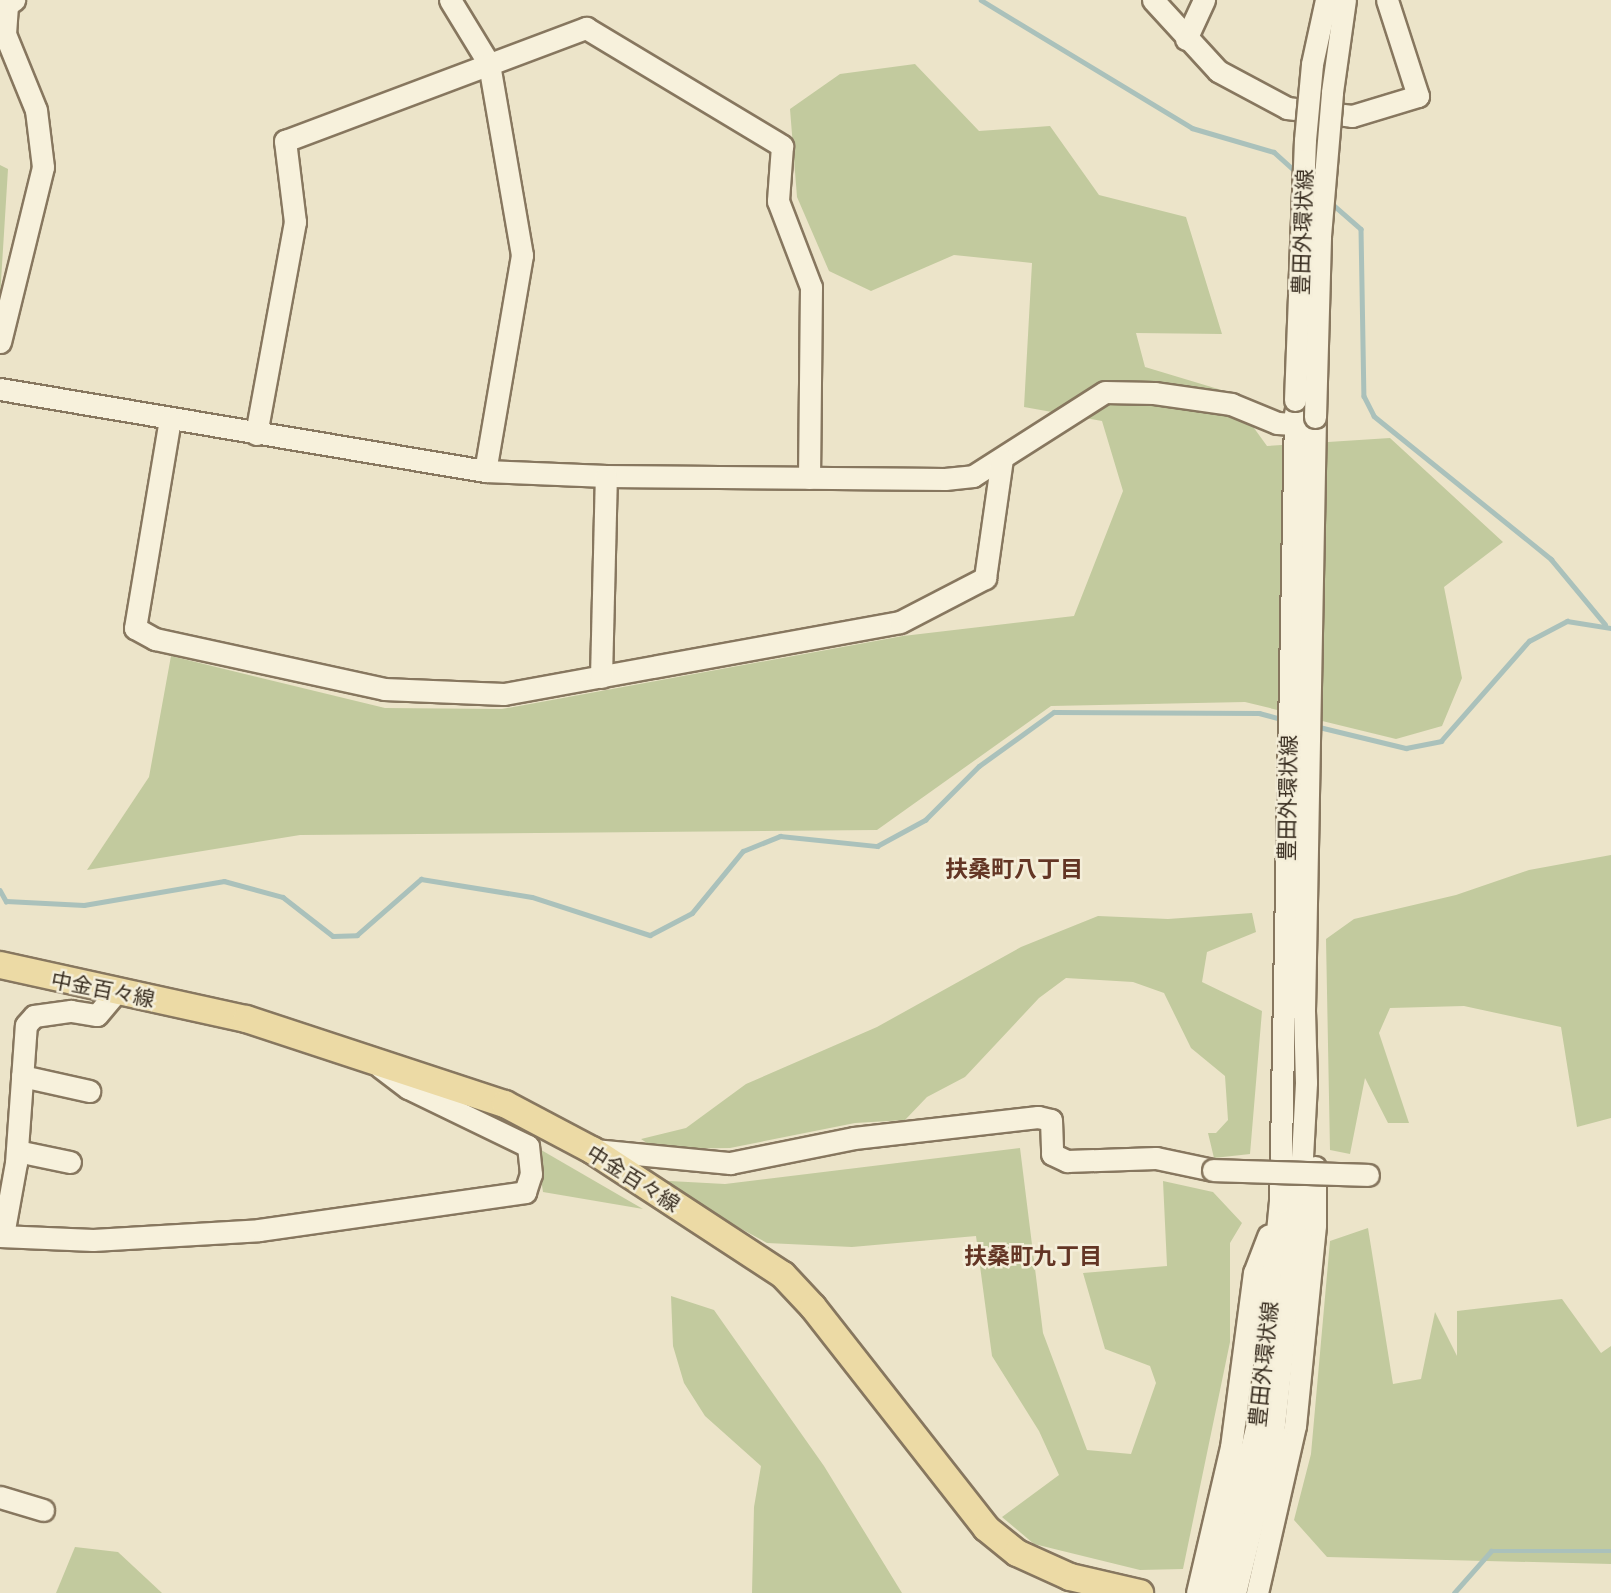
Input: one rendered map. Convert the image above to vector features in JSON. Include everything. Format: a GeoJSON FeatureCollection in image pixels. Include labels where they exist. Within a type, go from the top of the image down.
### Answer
{"type":"FeatureCollection","features":[{"type":"Feature","properties":{"kind":"main road","name":"中金百々線"},"geometry":{"type":"LineString","coordinates":[[0,965],[246,1019],[505,1104],[592,1150],[783,1275],[814,1307],[985,1528],[1017,1553],[1070,1577],[1140,1593]]}},
{"type":"Feature","properties":{"kind":"street"},"geometry":{"type":"LineString","coordinates":[[450,0],[489,64],[522,255],[485,471]]}},
{"type":"Feature","properties":{"kind":"street"},"geometry":{"type":"LineString","coordinates":[[1153,0],[1218,71],[1287,108],[1352,116],[1418,96],[1387,0]]}},
{"type":"Feature","properties":{"kind":"street"},"geometry":{"type":"LineString","coordinates":[[1186,39],[1204,0]]}},
{"type":"Feature","properties":{"kind":"street","name":"豊田外環状線"},"geometry":{"type":"LineString","coordinates":[[1301,646],[1294,424],[1305,140],[1312,64],[1326,0]]}},
{"type":"Feature","properties":{"kind":"street","name":"豊田外環状線"},"geometry":{"type":"LineString","coordinates":[[1235,1593],[1272,1442],[1290,1201],[1301,646],[1315,417],[1320,236],[1332,92],[1345,0]]}},
{"type":"Feature","properties":{"kind":"street"},"geometry":{"type":"LineString","coordinates":[[0,342],[43,167],[36,110],[5,34],[7,6]]}},
{"type":"Feature","properties":{"kind":"street"},"geometry":{"type":"LineString","coordinates":[[256,434],[295,222],[285,141],[586,29],[782,146],[778,201],[811,287],[809,478]]}},
{"type":"Feature","properties":{"kind":"street"},"geometry":{"type":"LineString","coordinates":[[0,389],[485,471],[606,476],[945,479],[973,476],[1105,392],[1154,393],[1231,404],[1277,423],[1294,424]]}},
{"type":"Feature","properties":{"kind":"street"},"geometry":{"type":"LineString","coordinates":[[170,419],[135,628],[155,639],[384,689],[504,694],[900,622],[923,613],[985,578],[1002,459]]}},
{"type":"Feature","properties":{"kind":"street"},"geometry":{"type":"LineString","coordinates":[[601,677],[606,476]]}},
{"type":"Feature","properties":{"kind":"street","name":"豊田外環状線"},"geometry":{"type":"LineString","coordinates":[[1217,1593],[1259,1415],[1272,1274],[1290,1201],[1306,1082],[1296,937]]}},
{"type":"Feature","properties":{"kind":"street"},"geometry":{"type":"LineString","coordinates":[[119,989],[97,1015],[71,1011],[34,1016],[26,1025],[2,1236],[93,1240],[259,1230],[525,1192],[531,1174],[528,1146],[408,1088],[370,1059]]}},
{"type":"Feature","properties":{"kind":"street"},"geometry":{"type":"LineString","coordinates":[[22,1076],[89,1091]]}},
{"type":"Feature","properties":{"kind":"street"},"geometry":{"type":"LineString","coordinates":[[1258,1593],[1295,1426],[1308,1309],[1315,1165],[1306,1082]]}},
{"type":"Feature","properties":{"kind":"street"},"geometry":{"type":"LineString","coordinates":[[592,1150],[730,1163],[854,1138],[1038,1117],[1051,1120],[1052,1154],[1067,1161],[1156,1158],[1213,1170],[1368,1175]]}},
{"type":"Feature","properties":{"kind":"street"},"geometry":{"type":"LineString","coordinates":[[11,1158],[70,1162]]}},
{"type":"Feature","properties":{"kind":"street"},"geometry":{"type":"LineString","coordinates":[[1197,1593],[1231,1447],[1254,1273],[1290,1201]]}},
{"type":"Feature","properties":{"kind":"street"},"geometry":{"type":"LineString","coordinates":[[0,1497],[43,1510]]}},
{"type":"Feature","properties":{"kind":"green space"},"geometry":{"type":"Polygon","coordinates":[[[915,64],[979,131],[1050,126],[1099,195],[1186,217],[1222,334],[1136,333],[1145,367],[1228,392],[1267,446],[1390,438],[1503,542],[1444,587],[1462,678],[1442,726],[1396,739],[1245,702],[1051,706],[877,830],[300,835],[87,870],[149,777],[171,656],[385,708],[502,709],[903,636],[1074,616],[1123,491],[1102,421],[1024,407],[1032,263],[954,255],[871,291],[829,271],[797,197],[790,109],[840,74],[915,64]]]}},
{"type":"Feature","properties":{"kind":"green space"},"geometry":{"type":"Polygon","coordinates":[[[0,165],[8,169],[0,297],[0,165]]]}},
{"type":"Feature","properties":{"kind":"green space"},"geometry":{"type":"Polygon","coordinates":[[[1611,855],[1611,1118],[1577,1127],[1561,1027],[1464,1006],[1390,1008],[1379,1033],[1409,1123],[1388,1123],[1365,1078],[1350,1154],[1330,1150],[1326,939],[1354,919],[1456,895],[1529,870],[1611,855]]]}},
{"type":"Feature","properties":{"kind":"green space"},"geometry":{"type":"Polygon","coordinates":[[[1252,913],[1256,932],[1207,952],[1202,982],[1262,1011],[1250,1154],[1214,1158],[1208,1133],[1216,1133],[1228,1120],[1225,1076],[1191,1048],[1164,993],[1133,982],[1066,978],[1039,998],[965,1077],[927,1097],[905,1120],[855,1123],[730,1148],[656,1149],[641,1139],[686,1128],[746,1084],[877,1027],[1021,947],[1098,916],[1168,919],[1252,913]]]}},
{"type":"Feature","properties":{"kind":"green space"},"geometry":{"type":"Polygon","coordinates":[[[536,1147],[643,1209],[543,1192],[536,1147]]]}},
{"type":"Feature","properties":{"kind":"green space"},"geometry":{"type":"Polygon","coordinates":[[[1020,1148],[1043,1333],[1087,1450],[1131,1454],[1156,1383],[1150,1366],[1105,1349],[1083,1273],[1167,1266],[1163,1181],[1213,1192],[1242,1223],[1230,1243],[1230,1342],[1183,1569],[1140,1570],[1034,1544],[1002,1517],[1059,1475],[1039,1431],[992,1356],[976,1236],[852,1247],[767,1243],[651,1180],[725,1184],[1020,1148]]]}},
{"type":"Feature","properties":{"kind":"green space"},"geometry":{"type":"Polygon","coordinates":[[[1368,1228],[1393,1384],[1421,1379],[1435,1312],[1457,1356],[1457,1311],[1562,1299],[1601,1353],[1611,1346],[1611,1564],[1327,1557],[1294,1520],[1311,1454],[1330,1241],[1368,1228]]]}},
{"type":"Feature","properties":{"kind":"green space"},"geometry":{"type":"Polygon","coordinates":[[[671,1296],[714,1310],[824,1466],[902,1593],[752,1593],[754,1507],[761,1466],[705,1416],[684,1383],[673,1346],[671,1296]]]}},
{"type":"Feature","properties":{"kind":"green space"},"geometry":{"type":"Polygon","coordinates":[[[75,1547],[118,1552],[162,1593],[56,1593],[75,1547]]]}},
{"type":"Feature","properties":{"kind":"waterway"},"geometry":{"type":"LineString","coordinates":[[981,0],[1192,128],[1274,152],[1297,173]]}},
{"type":"Feature","properties":{"kind":"waterway"},"geometry":{"type":"LineString","coordinates":[[1330,202],[1361,229],[1364,396],[1374,416],[1551,559],[1605,624]]}},
{"type":"Feature","properties":{"kind":"waterway"},"geometry":{"type":"LineString","coordinates":[[1315,726],[1406,748],[1441,741],[1529,641],[1567,621],[1611,628]]}},
{"type":"Feature","properties":{"kind":"waterway"},"geometry":{"type":"LineString","coordinates":[[0,890],[6,901],[84,905],[224,881],[283,897],[333,936],[357,935],[421,879],[532,897],[650,935],[692,913],[743,851],[780,836],[877,846],[925,820],[979,766],[1054,712],[1259,713],[1282,719]]}},
{"type":"Feature","properties":{"kind":"waterway"},"geometry":{"type":"LineString","coordinates":[[1454,1593],[1491,1551],[1611,1551]]}},
{"type":"Feature","properties":{"kind":"district","name":"扶桑町八丁目"},"geometry":{"type":"Point","coordinates":[1014,867]}},
{"type":"Feature","properties":{"kind":"district","name":"扶桑町九丁目"},"geometry":{"type":"Point","coordinates":[1033,1254]}}]}
